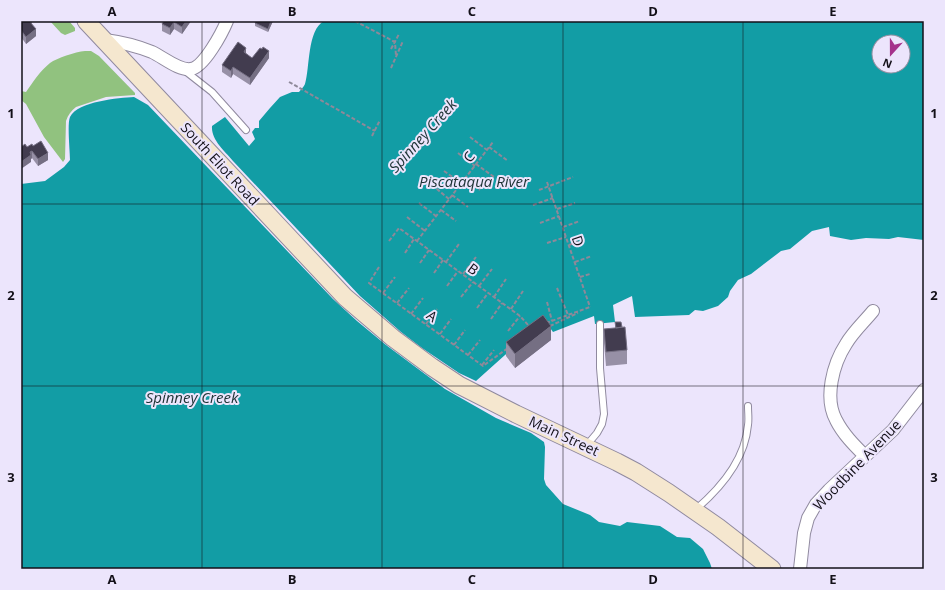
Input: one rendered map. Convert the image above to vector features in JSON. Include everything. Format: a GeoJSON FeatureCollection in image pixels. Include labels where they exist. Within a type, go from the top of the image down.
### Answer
{"type":"FeatureCollection","features":[{"type":"Feature","properties":{"kind":"main road","name":"South Eliot Road"},"geometry":{"type":"LineString","coordinates":[[86,21],[354,306]]}},
{"type":"Feature","properties":{"kind":"main road","name":"Main Street"},"geometry":{"type":"LineString","coordinates":[[354,306],[403,346],[459,385],[509,411],[586,446],[636,472],[694,510],[753,553],[772,569]]}},
{"type":"Feature","properties":{"kind":"street"},"geometry":{"type":"LineString","coordinates":[[104,40],[137,46],[152,52],[181,68],[191,69],[200,64],[217,40],[227,21]]}},
{"type":"Feature","properties":{"kind":"street"},"geometry":{"type":"LineString","coordinates":[[865,456],[849,440],[836,420],[832,409],[830,396],[832,378],[843,349],[848,340],[873,311]]}},
{"type":"Feature","properties":{"kind":"street","name":"Woodbine Avenue"},"geometry":{"type":"LineString","coordinates":[[800,569],[804,533],[812,511],[822,497],[892,430],[924,390]]}},
{"type":"Feature","properties":{"kind":"lane"},"geometry":{"type":"LineString","coordinates":[[181,68],[212,92],[246,130]]}},
{"type":"Feature","properties":{"kind":"lane"},"geometry":{"type":"LineString","coordinates":[[586,446],[602,424],[604,414],[600,368],[600,324]]}},
{"type":"Feature","properties":{"kind":"lane"},"geometry":{"type":"LineString","coordinates":[[694,510],[721,486],[738,459],[746,439],[748,406]]}},
{"type":"Feature","properties":{"kind":"path"},"geometry":{"type":"LineString","coordinates":[[355,21],[395,42]]}},
{"type":"Feature","properties":{"kind":"path"},"geometry":{"type":"LineString","coordinates":[[391,49],[399,34]]}},
{"type":"Feature","properties":{"kind":"path"},"geometry":{"type":"LineString","coordinates":[[395,42],[396,56]]}},
{"type":"Feature","properties":{"kind":"path"},"geometry":{"type":"LineString","coordinates":[[391,68],[403,42]]}},
{"type":"Feature","properties":{"kind":"path"},"geometry":{"type":"LineString","coordinates":[[289,82],[375,131]]}},
{"type":"Feature","properties":{"kind":"path"},"geometry":{"type":"LineString","coordinates":[[372,136],[380,120]]}},
{"type":"Feature","properties":{"kind":"path"},"geometry":{"type":"LineString","coordinates":[[470,137],[487,150]]}},
{"type":"Feature","properties":{"kind":"path","name":"C"},"geometry":{"type":"LineString","coordinates":[[405,253],[425,231],[493,142]]}},
{"type":"Feature","properties":{"kind":"path"},"geometry":{"type":"LineString","coordinates":[[489,147],[508,161]]}},
{"type":"Feature","properties":{"kind":"path"},"geometry":{"type":"LineString","coordinates":[[458,153],[494,177]]}},
{"type":"Feature","properties":{"kind":"path"},"geometry":{"type":"LineString","coordinates":[[444,171],[461,183]]}},
{"type":"Feature","properties":{"kind":"path"},"geometry":{"type":"LineString","coordinates":[[539,190],[573,177]]}},
{"type":"Feature","properties":{"kind":"path"},"geometry":{"type":"LineString","coordinates":[[465,178],[480,190]]}},
{"type":"Feature","properties":{"kind":"path","name":"D"},"geometry":{"type":"LineString","coordinates":[[547,182],[590,307]]}},
{"type":"Feature","properties":{"kind":"path"},"geometry":{"type":"LineString","coordinates":[[432,185],[449,199]]}},
{"type":"Feature","properties":{"kind":"path"},"geometry":{"type":"LineString","coordinates":[[452,195],[468,207]]}},
{"type":"Feature","properties":{"kind":"path"},"geometry":{"type":"LineString","coordinates":[[533,205],[553,198]]}},
{"type":"Feature","properties":{"kind":"path"},"geometry":{"type":"LineString","coordinates":[[419,202],[436,216]]}},
{"type":"Feature","properties":{"kind":"path"},"geometry":{"type":"LineString","coordinates":[[557,209],[575,203]]}},
{"type":"Feature","properties":{"kind":"path"},"geometry":{"type":"LineString","coordinates":[[441,210],[456,221]]}},
{"type":"Feature","properties":{"kind":"path"},"geometry":{"type":"LineString","coordinates":[[540,223],[559,216]]}},
{"type":"Feature","properties":{"kind":"path"},"geometry":{"type":"LineString","coordinates":[[407,218],[425,231]]}},
{"type":"Feature","properties":{"kind":"path"},"geometry":{"type":"LineString","coordinates":[[563,227],[580,221]]}},
{"type":"Feature","properties":{"kind":"path","name":"B"},"geometry":{"type":"LineString","coordinates":[[389,241],[399,228],[520,316],[532,330]]}},
{"type":"Feature","properties":{"kind":"path"},"geometry":{"type":"LineString","coordinates":[[547,243],[566,237]]}},
{"type":"Feature","properties":{"kind":"path"},"geometry":{"type":"LineString","coordinates":[[569,245],[585,239]]}},
{"type":"Feature","properties":{"kind":"path"},"geometry":{"type":"LineString","coordinates":[[446,262],[459,244]]}},
{"type":"Feature","properties":{"kind":"path"},"geometry":{"type":"LineString","coordinates":[[420,264],[429,250]]}},
{"type":"Feature","properties":{"kind":"path"},"geometry":{"type":"LineString","coordinates":[[575,262],[592,256]]}},
{"type":"Feature","properties":{"kind":"path"},"geometry":{"type":"LineString","coordinates":[[463,274],[476,257]]}},
{"type":"Feature","properties":{"kind":"path"},"geometry":{"type":"LineString","coordinates":[[434,273],[443,260]]}},
{"type":"Feature","properties":{"kind":"path","name":"A"},"geometry":{"type":"LineString","coordinates":[[379,267],[369,283],[482,365]]}},
{"type":"Feature","properties":{"kind":"path"},"geometry":{"type":"LineString","coordinates":[[479,286],[492,268]]}},
{"type":"Feature","properties":{"kind":"path"},"geometry":{"type":"LineString","coordinates":[[447,286],[458,271]]}},
{"type":"Feature","properties":{"kind":"path"},"geometry":{"type":"LineString","coordinates":[[580,277],[590,274]]}},
{"type":"Feature","properties":{"kind":"path"},"geometry":{"type":"LineString","coordinates":[[383,293],[395,276]]}},
{"type":"Feature","properties":{"kind":"path"},"geometry":{"type":"LineString","coordinates":[[494,297],[506,279]]}},
{"type":"Feature","properties":{"kind":"path"},"geometry":{"type":"LineString","coordinates":[[461,297],[473,282]]}},
{"type":"Feature","properties":{"kind":"path"},"geometry":{"type":"LineString","coordinates":[[397,303],[409,288]]}},
{"type":"Feature","properties":{"kind":"path"},"geometry":{"type":"LineString","coordinates":[[557,288],[568,315]]}},
{"type":"Feature","properties":{"kind":"path"},"geometry":{"type":"LineString","coordinates":[[510,309],[523,292]]}},
{"type":"Feature","properties":{"kind":"path"},"geometry":{"type":"LineString","coordinates":[[477,308],[488,293]]}},
{"type":"Feature","properties":{"kind":"path"},"geometry":{"type":"LineString","coordinates":[[411,314],[423,298]]}},
{"type":"Feature","properties":{"kind":"path"},"geometry":{"type":"LineString","coordinates":[[547,302],[552,321]]}},
{"type":"Feature","properties":{"kind":"path"},"geometry":{"type":"LineString","coordinates":[[491,319],[502,303]]}},
{"type":"Feature","properties":{"kind":"path"},"geometry":{"type":"LineString","coordinates":[[540,325],[590,307]]}},
{"type":"Feature","properties":{"kind":"path"},"geometry":{"type":"LineString","coordinates":[[545,328],[590,307]]}},
{"type":"Feature","properties":{"kind":"path"},"geometry":{"type":"LineString","coordinates":[[426,324],[437,309]]}},
{"type":"Feature","properties":{"kind":"path"},"geometry":{"type":"LineString","coordinates":[[508,331],[520,316]]}},
{"type":"Feature","properties":{"kind":"path"},"geometry":{"type":"LineString","coordinates":[[440,334],[451,319]]}},
{"type":"Feature","properties":{"kind":"path"},"geometry":{"type":"LineString","coordinates":[[454,345],[465,330]]}},
{"type":"Feature","properties":{"kind":"path"},"geometry":{"type":"LineString","coordinates":[[468,355],[480,340]]}},
{"type":"Feature","properties":{"kind":"path"},"geometry":{"type":"LineString","coordinates":[[482,365],[514,344]]}},
{"type":"Feature","properties":{"kind":"path"},"geometry":{"type":"LineString","coordinates":[[482,365],[494,350]]}},
{"type":"Feature","properties":{"kind":"green space"},"geometry":{"type":"Polygon","coordinates":[[[50,21],[69,21],[75,28],[75,31],[65,35],[61,33],[50,21]]]}},
{"type":"Feature","properties":{"kind":"green space"},"geometry":{"type":"Polygon","coordinates":[[[85,51],[91,51],[99,56],[135,93],[135,95],[106,97],[76,107],[66,121],[65,159],[63,162],[44,137],[26,104],[21,100],[21,91],[26,92],[40,73],[50,63],[57,59],[85,51]]]}},
{"type":"Feature","properties":{"kind":"water","name":"Piscataqua River"},"geometry":{"type":"Polygon","coordinates":[[[324,21],[924,21],[924,240],[898,237],[889,239],[866,238],[851,240],[830,236],[829,227],[812,231],[790,249],[781,251],[751,274],[738,280],[730,291],[728,297],[718,306],[703,311],[695,310],[689,315],[635,317],[632,296],[613,305],[615,322],[595,324],[594,316],[553,332],[548,325],[524,340],[476,381],[459,373],[422,348],[401,332],[360,296],[233,161],[219,145],[214,136],[212,126],[225,117],[249,146],[255,139],[252,132],[255,128],[259,128],[259,121],[280,97],[292,92],[299,92],[305,85],[310,50],[315,32],[324,21]]]}},
{"type":"Feature","properties":{"kind":"water","name":"Spinney Creek"},"geometry":{"type":"Polygon","coordinates":[[[134,97],[148,105],[333,299],[357,321],[386,345],[445,389],[496,418],[531,433],[544,442],[544,479],[546,485],[563,504],[590,515],[599,522],[620,526],[627,522],[660,526],[677,537],[690,538],[703,549],[712,569],[21,569],[21,184],[45,181],[64,167],[70,160],[69,120],[74,112],[81,107],[99,101],[134,97]]]}},
{"type":"Feature","properties":{"kind":"building"},"geometry":{"type":"Polygon","coordinates":[[[21,21],[31,21],[30,22],[36,29],[26,37],[21,30],[21,21]]]}},
{"type":"Feature","properties":{"kind":"building"},"geometry":{"type":"Polygon","coordinates":[[[164,21],[186,21],[182,27],[174,22],[170,28],[162,24],[164,21]]]}},
{"type":"Feature","properties":{"kind":"building"},"geometry":{"type":"Polygon","coordinates":[[[256,21],[271,21],[268,29],[255,23],[256,21]]]}},
{"type":"Feature","properties":{"kind":"building"},"geometry":{"type":"Polygon","coordinates":[[[238,42],[246,48],[244,52],[252,58],[260,48],[262,49],[263,47],[269,51],[250,78],[233,67],[231,71],[222,65],[238,42]]]}},
{"type":"Feature","properties":{"kind":"building"},"geometry":{"type":"Polygon","coordinates":[[[41,141],[48,153],[38,159],[32,151],[30,152],[31,155],[21,162],[21,147],[25,144],[27,147],[32,144],[33,146],[41,141]]]}},
{"type":"Feature","properties":{"kind":"building"},"geometry":{"type":"Polygon","coordinates":[[[543,315],[551,326],[515,354],[506,342],[543,315]]]}},
{"type":"Feature","properties":{"kind":"building"},"geometry":{"type":"Polygon","coordinates":[[[615,322],[621,322],[622,327],[616,328],[615,322]]]}},
{"type":"Feature","properties":{"kind":"building"},"geometry":{"type":"Polygon","coordinates":[[[625,327],[627,350],[606,352],[604,329],[625,327]]]}}]}
